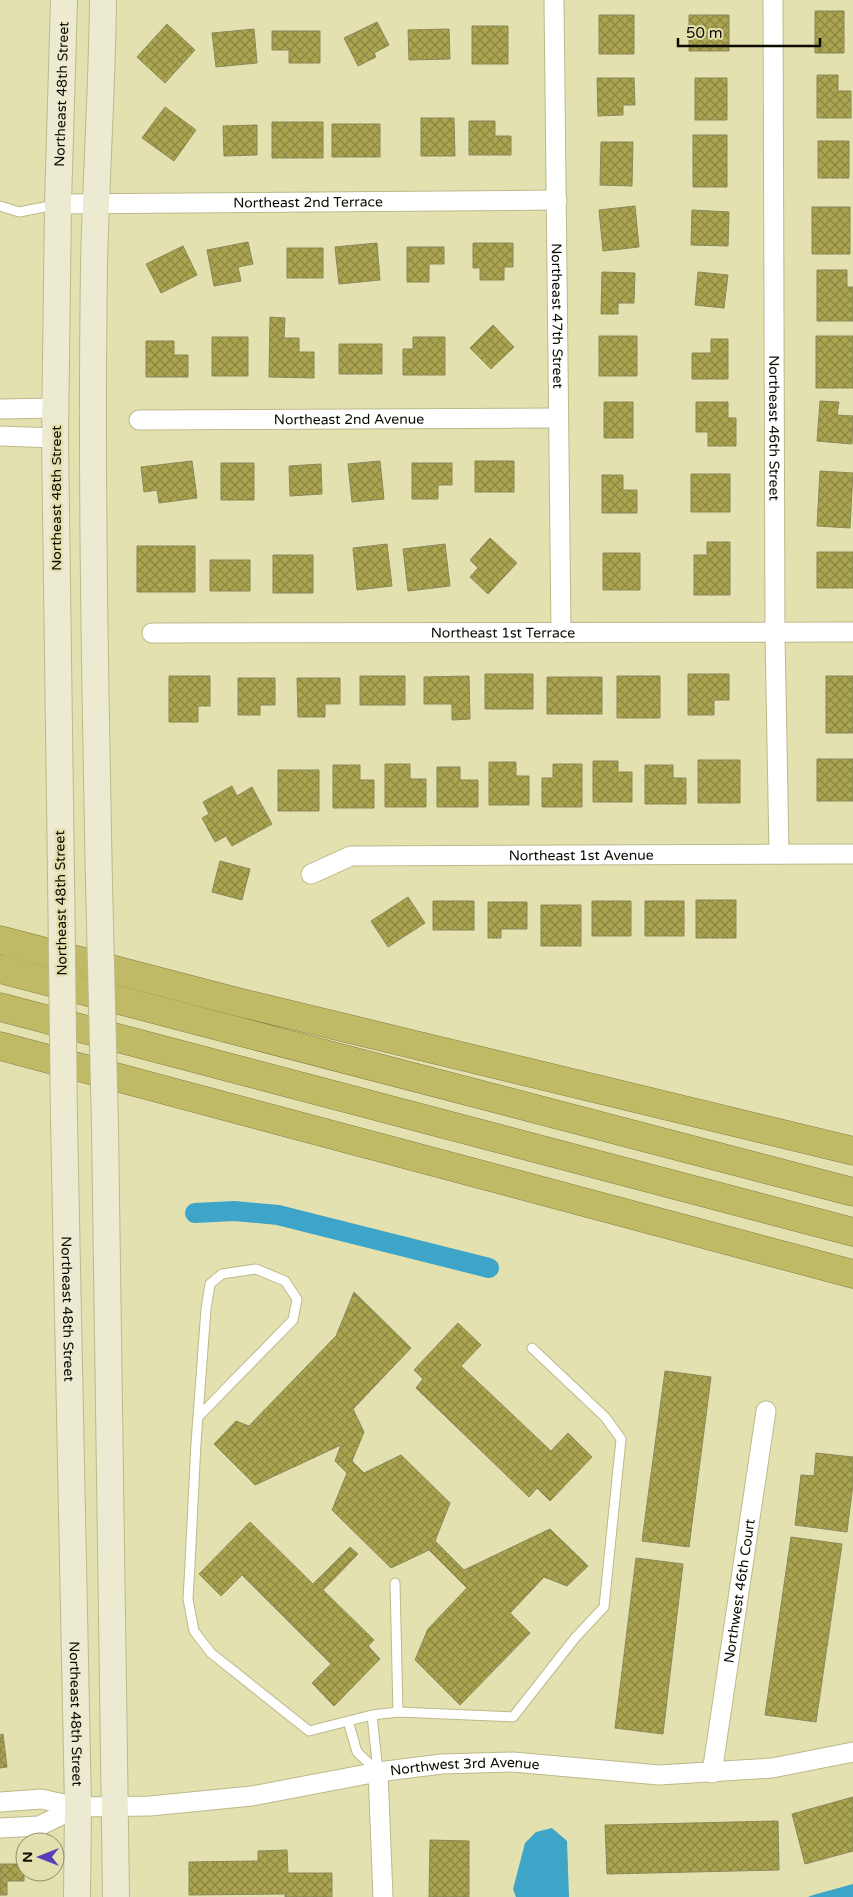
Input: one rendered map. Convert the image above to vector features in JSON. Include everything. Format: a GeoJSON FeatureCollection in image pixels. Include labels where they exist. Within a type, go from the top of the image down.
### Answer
{"type":"FeatureCollection","features":[{"type":"Feature","properties":{"kind":"highway"},"geometry":{"type":"LineString","coordinates":[[0,940],[274,1011],[853,1152]]}},
{"type":"Feature","properties":{"kind":"highway"},"geometry":{"type":"LineString","coordinates":[[0,969],[853,1192]]}},
{"type":"Feature","properties":{"kind":"highway"},"geometry":{"type":"LineString","coordinates":[[0,1007],[853,1232]]}},
{"type":"Feature","properties":{"kind":"highway"},"geometry":{"type":"LineString","coordinates":[[0,1046],[845,1270]]}},
{"type":"Feature","properties":{"kind":"main road","name":"Northeast 48th Street"},"geometry":{"type":"LineString","coordinates":[[64,0],[58,204],[55,438],[64,1120],[78,1807],[77,1897]]}},
{"type":"Feature","properties":{"kind":"main road"},"geometry":{"type":"LineString","coordinates":[[103,0],[96,204],[93,432],[94,634],[100,883],[116,1897]]}},
{"type":"Feature","properties":{"kind":"street","name":"Northeast 47th Street"},"geometry":{"type":"LineString","coordinates":[[554,0],[561,633]]}},
{"type":"Feature","properties":{"kind":"street","name":"Northeast 46th Street"},"geometry":{"type":"LineString","coordinates":[[773,0],[775,633],[779,854]]}},
{"type":"Feature","properties":{"kind":"street","name":"Northeast 2nd Terrace"},"geometry":{"type":"LineString","coordinates":[[58,204],[557,200]]}},
{"type":"Feature","properties":{"kind":"street"},"geometry":{"type":"LineString","coordinates":[[0,409],[56,408]]}},
{"type":"Feature","properties":{"kind":"street","name":"Northeast 2nd Avenue"},"geometry":{"type":"LineString","coordinates":[[140,420],[558,418]]}},
{"type":"Feature","properties":{"kind":"street"},"geometry":{"type":"LineString","coordinates":[[0,436],[55,438]]}},
{"type":"Feature","properties":{"kind":"street","name":"Northeast 1st Terrace"},"geometry":{"type":"LineString","coordinates":[[152,633],[853,632]]}},
{"type":"Feature","properties":{"kind":"street","name":"Northeast 1st Avenue"},"geometry":{"type":"LineString","coordinates":[[311,874],[351,856],[853,854]]}},
{"type":"Feature","properties":{"kind":"street","name":"Northwest 46th Court"},"geometry":{"type":"LineString","coordinates":[[712,1772],[766,1411]]}},
{"type":"Feature","properties":{"kind":"street","name":"Northwest 3rd Avenue"},"geometry":{"type":"LineString","coordinates":[[78,1807],[150,1806],[252,1796],[378,1772],[442,1764],[513,1762],[659,1775],[772,1768],[853,1752]]}},
{"type":"Feature","properties":{"kind":"street"},"geometry":{"type":"LineString","coordinates":[[378,1772],[383,1897]]}},
{"type":"Feature","properties":{"kind":"street"},"geometry":{"type":"LineString","coordinates":[[0,1802],[40,1799],[78,1807]]}},
{"type":"Feature","properties":{"kind":"street"},"geometry":{"type":"LineString","coordinates":[[0,1828],[39,1826],[78,1807]]}},
{"type":"Feature","properties":{"kind":"lane"},"geometry":{"type":"LineString","coordinates":[[0,206],[19,212],[58,204]]}},
{"type":"Feature","properties":{"kind":"lane"},"geometry":{"type":"LineString","coordinates":[[199,1416],[293,1320],[297,1299],[285,1281],[256,1269],[222,1274],[210,1284],[206,1309],[196,1443],[188,1599],[194,1631],[211,1654],[309,1731],[372,1715],[398,1712],[513,1717],[575,1638],[604,1607],[621,1439],[605,1417],[532,1348]]}},
{"type":"Feature","properties":{"kind":"lane"},"geometry":{"type":"LineString","coordinates":[[395,1583],[398,1712]]}},
{"type":"Feature","properties":{"kind":"lane"},"geometry":{"type":"LineString","coordinates":[[372,1715],[378,1772]]}},
{"type":"Feature","properties":{"kind":"lane"},"geometry":{"type":"LineString","coordinates":[[348,1721],[357,1752],[378,1772]]}},
{"type":"Feature","properties":{"kind":"water"},"geometry":{"type":"Polygon","coordinates":[[[552,1828],[567,1841],[569,1897],[516,1897],[513,1889],[525,1843],[536,1832],[552,1828]]]}},
{"type":"Feature","properties":{"kind":"water"},"geometry":{"type":"Polygon","coordinates":[[[853,1884],[853,1897],[808,1897],[813,1895],[853,1884]]]}},
{"type":"Feature","properties":{"kind":"building"},"geometry":{"type":"Polygon","coordinates":[[[815,11],[844,11],[844,53],[815,53],[815,11]]]}},
{"type":"Feature","properties":{"kind":"building"},"geometry":{"type":"Polygon","coordinates":[[[599,15],[634,15],[634,54],[599,54],[599,15]]]}},
{"type":"Feature","properties":{"kind":"building"},"geometry":{"type":"Polygon","coordinates":[[[689,15],[729,15],[729,51],[689,51],[689,15]]]}},
{"type":"Feature","properties":{"kind":"building"},"geometry":{"type":"Polygon","coordinates":[[[377,22],[389,45],[374,53],[376,57],[358,66],[344,38],[377,22]]]}},
{"type":"Feature","properties":{"kind":"building"},"geometry":{"type":"Polygon","coordinates":[[[167,24],[195,50],[165,83],[137,57],[167,24]]]}},
{"type":"Feature","properties":{"kind":"building"},"geometry":{"type":"Polygon","coordinates":[[[472,26],[508,26],[508,64],[472,64],[472,26]]]}},
{"type":"Feature","properties":{"kind":"building"},"geometry":{"type":"Polygon","coordinates":[[[254,29],[257,63],[216,67],[212,33],[254,29]]]}},
{"type":"Feature","properties":{"kind":"building"},"geometry":{"type":"Polygon","coordinates":[[[449,29],[450,59],[409,60],[408,30],[449,29]]]}},
{"type":"Feature","properties":{"kind":"building"},"geometry":{"type":"Polygon","coordinates":[[[272,31],[320,31],[320,63],[289,63],[289,50],[272,50],[272,31]]]}},
{"type":"Feature","properties":{"kind":"building"},"geometry":{"type":"Polygon","coordinates":[[[817,75],[838,75],[838,91],[851,91],[851,118],[817,118],[817,75]]]}},
{"type":"Feature","properties":{"kind":"building"},"geometry":{"type":"Polygon","coordinates":[[[597,78],[634,78],[635,105],[623,105],[623,115],[598,116],[597,78]]]}},
{"type":"Feature","properties":{"kind":"building"},"geometry":{"type":"Polygon","coordinates":[[[695,78],[727,78],[727,120],[695,120],[695,78]]]}},
{"type":"Feature","properties":{"kind":"building"},"geometry":{"type":"Polygon","coordinates":[[[165,107],[196,130],[174,161],[142,138],[165,107]]]}},
{"type":"Feature","properties":{"kind":"building"},"geometry":{"type":"Polygon","coordinates":[[[421,118],[454,118],[455,156],[421,156],[421,118]]]}},
{"type":"Feature","properties":{"kind":"building"},"geometry":{"type":"Polygon","coordinates":[[[469,121],[495,121],[495,136],[511,136],[511,155],[469,155],[469,121]]]}},
{"type":"Feature","properties":{"kind":"building"},"geometry":{"type":"Polygon","coordinates":[[[272,122],[323,122],[323,158],[272,158],[272,122]]]}},
{"type":"Feature","properties":{"kind":"building"},"geometry":{"type":"Polygon","coordinates":[[[332,124],[380,124],[380,157],[332,157],[332,124]]]}},
{"type":"Feature","properties":{"kind":"building"},"geometry":{"type":"Polygon","coordinates":[[[257,125],[257,155],[224,156],[223,126],[257,125]]]}},
{"type":"Feature","properties":{"kind":"building"},"geometry":{"type":"Polygon","coordinates":[[[693,135],[727,135],[727,187],[693,187],[693,135]]]}},
{"type":"Feature","properties":{"kind":"building"},"geometry":{"type":"Polygon","coordinates":[[[818,141],[849,141],[849,178],[818,178],[818,141]]]}},
{"type":"Feature","properties":{"kind":"building"},"geometry":{"type":"Polygon","coordinates":[[[601,142],[633,142],[632,186],[600,185],[601,142]]]}},
{"type":"Feature","properties":{"kind":"building"},"geometry":{"type":"Polygon","coordinates":[[[635,206],[639,247],[603,251],[599,210],[635,206]]]}},
{"type":"Feature","properties":{"kind":"building"},"geometry":{"type":"Polygon","coordinates":[[[812,207],[850,207],[850,254],[812,254],[812,207]]]}},
{"type":"Feature","properties":{"kind":"building"},"geometry":{"type":"Polygon","coordinates":[[[692,210],[729,212],[728,246],[691,245],[692,210]]]}},
{"type":"Feature","properties":{"kind":"building"},"geometry":{"type":"Polygon","coordinates":[[[248,242],[253,264],[238,267],[241,281],[214,286],[207,250],[248,242]]]}},
{"type":"Feature","properties":{"kind":"building"},"geometry":{"type":"Polygon","coordinates":[[[377,243],[380,280],[339,284],[335,247],[377,243]]]}},
{"type":"Feature","properties":{"kind":"building"},"geometry":{"type":"Polygon","coordinates":[[[473,243],[513,243],[513,267],[504,267],[504,280],[480,280],[480,268],[473,268],[473,243]]]}},
{"type":"Feature","properties":{"kind":"building"},"geometry":{"type":"Polygon","coordinates":[[[183,246],[197,275],[161,293],[146,264],[183,246]]]}},
{"type":"Feature","properties":{"kind":"building"},"geometry":{"type":"Polygon","coordinates":[[[407,247],[444,247],[444,264],[429,264],[429,282],[407,282],[407,247]]]}},
{"type":"Feature","properties":{"kind":"building"},"geometry":{"type":"Polygon","coordinates":[[[287,248],[323,248],[323,278],[287,278],[287,248]]]}},
{"type":"Feature","properties":{"kind":"building"},"geometry":{"type":"Polygon","coordinates":[[[817,270],[847,270],[847,287],[853,287],[853,321],[817,321],[817,270]]]}},
{"type":"Feature","properties":{"kind":"building"},"geometry":{"type":"Polygon","coordinates":[[[602,272],[635,273],[634,303],[618,303],[618,314],[601,314],[602,272]]]}},
{"type":"Feature","properties":{"kind":"building"},"geometry":{"type":"Polygon","coordinates":[[[698,272],[728,275],[724,308],[695,305],[698,272]]]}},
{"type":"Feature","properties":{"kind":"building"},"geometry":{"type":"Polygon","coordinates":[[[270,317],[285,318],[284,338],[299,338],[299,352],[314,352],[314,378],[269,377],[270,317]]]}},
{"type":"Feature","properties":{"kind":"building"},"geometry":{"type":"Polygon","coordinates":[[[493,325],[514,347],[491,369],[470,348],[493,325]]]}},
{"type":"Feature","properties":{"kind":"building"},"geometry":{"type":"Polygon","coordinates":[[[599,336],[637,336],[637,376],[599,376],[599,336]]]}},
{"type":"Feature","properties":{"kind":"building"},"geometry":{"type":"Polygon","coordinates":[[[816,336],[853,336],[853,388],[816,388],[816,336]]]}},
{"type":"Feature","properties":{"kind":"building"},"geometry":{"type":"Polygon","coordinates":[[[212,337],[248,337],[248,376],[212,376],[212,337]]]}},
{"type":"Feature","properties":{"kind":"building"},"geometry":{"type":"Polygon","coordinates":[[[413,337],[445,337],[445,375],[403,375],[403,349],[413,349],[413,337]]]}},
{"type":"Feature","properties":{"kind":"building"},"geometry":{"type":"Polygon","coordinates":[[[711,339],[728,339],[728,379],[692,379],[692,353],[711,353],[711,339]]]}},
{"type":"Feature","properties":{"kind":"building"},"geometry":{"type":"Polygon","coordinates":[[[146,341],[174,341],[174,355],[188,355],[188,377],[146,377],[146,341]]]}},
{"type":"Feature","properties":{"kind":"building"},"geometry":{"type":"Polygon","coordinates":[[[339,344],[382,344],[382,374],[339,374],[339,344]]]}},
{"type":"Feature","properties":{"kind":"building"},"geometry":{"type":"Polygon","coordinates":[[[820,401],[839,402],[837,415],[853,416],[852,444],[817,441],[820,401]]]}},
{"type":"Feature","properties":{"kind":"building"},"geometry":{"type":"Polygon","coordinates":[[[604,402],[633,402],[633,438],[604,438],[604,402]]]}},
{"type":"Feature","properties":{"kind":"building"},"geometry":{"type":"Polygon","coordinates":[[[696,402],[728,402],[728,418],[736,418],[736,446],[708,446],[708,432],[696,432],[696,402]]]}},
{"type":"Feature","properties":{"kind":"building"},"geometry":{"type":"Polygon","coordinates":[[[192,461],[197,498],[159,503],[157,490],[144,492],[141,467],[192,461]]]}},
{"type":"Feature","properties":{"kind":"building"},"geometry":{"type":"Polygon","coordinates":[[[380,461],[384,499],[352,502],[348,464],[380,461]]]}},
{"type":"Feature","properties":{"kind":"building"},"geometry":{"type":"Polygon","coordinates":[[[475,461],[514,461],[514,492],[475,492],[475,461]]]}},
{"type":"Feature","properties":{"kind":"building"},"geometry":{"type":"Polygon","coordinates":[[[221,463],[254,463],[254,500],[221,500],[221,463]]]}},
{"type":"Feature","properties":{"kind":"building"},"geometry":{"type":"Polygon","coordinates":[[[412,463],[452,463],[452,485],[438,485],[438,499],[412,499],[412,463]]]}},
{"type":"Feature","properties":{"kind":"building"},"geometry":{"type":"Polygon","coordinates":[[[321,464],[322,494],[290,496],[289,466],[321,464]]]}},
{"type":"Feature","properties":{"kind":"building"},"geometry":{"type":"Polygon","coordinates":[[[820,471],[853,473],[850,528],[817,526],[820,471]]]}},
{"type":"Feature","properties":{"kind":"building"},"geometry":{"type":"Polygon","coordinates":[[[691,474],[730,474],[730,512],[691,512],[691,474]]]}},
{"type":"Feature","properties":{"kind":"building"},"geometry":{"type":"Polygon","coordinates":[[[602,475],[623,475],[623,490],[637,490],[637,513],[602,513],[602,475]]]}},
{"type":"Feature","properties":{"kind":"building"},"geometry":{"type":"Polygon","coordinates":[[[490,538],[517,563],[488,594],[470,577],[478,568],[470,560],[490,538]]]}},
{"type":"Feature","properties":{"kind":"building"},"geometry":{"type":"Polygon","coordinates":[[[707,542],[730,542],[730,595],[694,595],[694,555],[707,555],[707,542]]]}},
{"type":"Feature","properties":{"kind":"building"},"geometry":{"type":"Polygon","coordinates":[[[387,544],[392,586],[357,590],[353,548],[387,544]]]}},
{"type":"Feature","properties":{"kind":"building"},"geometry":{"type":"Polygon","coordinates":[[[445,544],[450,586],[408,591],[403,549],[445,544]]]}},
{"type":"Feature","properties":{"kind":"building"},"geometry":{"type":"Polygon","coordinates":[[[137,546],[195,546],[195,592],[137,592],[137,546]]]}},
{"type":"Feature","properties":{"kind":"building"},"geometry":{"type":"Polygon","coordinates":[[[817,552],[853,552],[853,588],[817,588],[817,552]]]}},
{"type":"Feature","properties":{"kind":"building"},"geometry":{"type":"Polygon","coordinates":[[[603,553],[640,553],[640,590],[603,590],[603,553]]]}},
{"type":"Feature","properties":{"kind":"building"},"geometry":{"type":"Polygon","coordinates":[[[273,555],[313,555],[313,593],[273,593],[273,555]]]}},
{"type":"Feature","properties":{"kind":"building"},"geometry":{"type":"Polygon","coordinates":[[[210,560],[250,560],[250,591],[210,591],[210,560]]]}},
{"type":"Feature","properties":{"kind":"building"},"geometry":{"type":"Polygon","coordinates":[[[485,674],[533,674],[533,709],[485,709],[485,674]]]}},
{"type":"Feature","properties":{"kind":"building"},"geometry":{"type":"Polygon","coordinates":[[[688,674],[729,674],[729,700],[714,700],[714,715],[688,715],[688,674]]]}},
{"type":"Feature","properties":{"kind":"building"},"geometry":{"type":"Polygon","coordinates":[[[169,676],[210,676],[210,706],[198,706],[198,722],[169,722],[169,676]]]}},
{"type":"Feature","properties":{"kind":"building"},"geometry":{"type":"Polygon","coordinates":[[[360,676],[405,676],[405,705],[360,705],[360,676]]]}},
{"type":"Feature","properties":{"kind":"building"},"geometry":{"type":"Polygon","coordinates":[[[469,676],[470,719],[452,720],[452,704],[424,704],[424,677],[469,676]]]}},
{"type":"Feature","properties":{"kind":"building"},"geometry":{"type":"Polygon","coordinates":[[[617,676],[660,676],[660,718],[617,718],[617,676]]]}},
{"type":"Feature","properties":{"kind":"building"},"geometry":{"type":"Polygon","coordinates":[[[826,676],[853,676],[853,733],[826,733],[826,676]]]}},
{"type":"Feature","properties":{"kind":"building"},"geometry":{"type":"Polygon","coordinates":[[[547,677],[602,677],[602,714],[547,714],[547,677]]]}},
{"type":"Feature","properties":{"kind":"building"},"geometry":{"type":"Polygon","coordinates":[[[238,678],[275,678],[275,705],[260,705],[260,715],[238,715],[238,678]]]}},
{"type":"Feature","properties":{"kind":"building"},"geometry":{"type":"Polygon","coordinates":[[[297,678],[340,678],[340,704],[325,704],[325,717],[298,717],[297,678]]]}},
{"type":"Feature","properties":{"kind":"building"},"geometry":{"type":"Polygon","coordinates":[[[817,759],[853,759],[853,801],[817,801],[817,759]]]}},
{"type":"Feature","properties":{"kind":"building"},"geometry":{"type":"Polygon","coordinates":[[[698,760],[740,760],[740,803],[698,803],[698,760]]]}},
{"type":"Feature","properties":{"kind":"building"},"geometry":{"type":"Polygon","coordinates":[[[593,761],[618,761],[618,772],[632,772],[632,802],[593,802],[593,761]]]}},
{"type":"Feature","properties":{"kind":"building"},"geometry":{"type":"Polygon","coordinates":[[[489,762],[516,762],[516,776],[529,776],[529,805],[489,805],[489,762]]]}},
{"type":"Feature","properties":{"kind":"building"},"geometry":{"type":"Polygon","coordinates":[[[385,764],[410,764],[410,779],[426,779],[426,807],[385,807],[385,764]]]}},
{"type":"Feature","properties":{"kind":"building"},"geometry":{"type":"Polygon","coordinates":[[[553,764],[582,764],[582,807],[542,807],[542,778],[553,778],[553,764]]]}},
{"type":"Feature","properties":{"kind":"building"},"geometry":{"type":"Polygon","coordinates":[[[333,765],[360,765],[360,780],[374,780],[374,808],[333,808],[333,765]]]}},
{"type":"Feature","properties":{"kind":"building"},"geometry":{"type":"Polygon","coordinates":[[[645,765],[673,765],[673,778],[686,778],[686,804],[645,804],[645,765]]]}},
{"type":"Feature","properties":{"kind":"building"},"geometry":{"type":"Polygon","coordinates":[[[437,767],[460,767],[460,780],[478,780],[478,807],[437,807],[437,767]]]}},
{"type":"Feature","properties":{"kind":"building"},"geometry":{"type":"Polygon","coordinates":[[[278,770],[319,770],[319,811],[278,811],[278,770]]]}},
{"type":"Feature","properties":{"kind":"building"},"geometry":{"type":"Polygon","coordinates":[[[232,786],[237,796],[252,787],[272,824],[232,846],[226,836],[215,842],[202,818],[209,814],[203,802],[232,786]]]}},
{"type":"Feature","properties":{"kind":"building"},"geometry":{"type":"Polygon","coordinates":[[[220,861],[250,869],[242,900],[212,892],[220,861]]]}},
{"type":"Feature","properties":{"kind":"building"},"geometry":{"type":"Polygon","coordinates":[[[408,897],[425,923],[388,947],[371,921],[408,897]]]}},
{"type":"Feature","properties":{"kind":"building"},"geometry":{"type":"Polygon","coordinates":[[[696,900],[736,900],[736,938],[696,938],[696,900]]]}},
{"type":"Feature","properties":{"kind":"building"},"geometry":{"type":"Polygon","coordinates":[[[433,901],[474,901],[474,930],[433,930],[433,901]]]}},
{"type":"Feature","properties":{"kind":"building"},"geometry":{"type":"Polygon","coordinates":[[[592,901],[631,901],[631,936],[592,936],[592,901]]]}},
{"type":"Feature","properties":{"kind":"building"},"geometry":{"type":"Polygon","coordinates":[[[645,901],[684,901],[684,936],[645,936],[645,901]]]}},
{"type":"Feature","properties":{"kind":"building"},"geometry":{"type":"Polygon","coordinates":[[[488,902],[527,902],[527,929],[501,929],[501,938],[488,938],[488,902]]]}},
{"type":"Feature","properties":{"kind":"building"},"geometry":{"type":"Polygon","coordinates":[[[541,905],[581,905],[581,946],[541,946],[541,905]]]}},
{"type":"Feature","properties":{"kind":"building"},"geometry":{"type":"Polygon","coordinates":[[[354,1292],[411,1348],[353,1409],[364,1432],[352,1461],[364,1473],[401,1455],[450,1503],[435,1541],[464,1570],[550,1529],[588,1566],[567,1586],[544,1577],[510,1613],[530,1633],[460,1705],[415,1660],[428,1629],[467,1588],[429,1550],[391,1568],[332,1510],[347,1473],[335,1461],[341,1445],[255,1485],[214,1444],[236,1421],[249,1426],[336,1336],[354,1292]]]}},
{"type":"Feature","properties":{"kind":"building"},"geometry":{"type":"Polygon","coordinates":[[[458,1323],[481,1345],[461,1366],[551,1451],[568,1433],[592,1457],[550,1501],[537,1488],[529,1497],[416,1388],[423,1379],[414,1370],[458,1323]]]}},
{"type":"Feature","properties":{"kind":"building"},"geometry":{"type":"Polygon","coordinates":[[[665,1371],[711,1377],[689,1547],[642,1541],[665,1371]]]}},
{"type":"Feature","properties":{"kind":"building"},"geometry":{"type":"Polygon","coordinates":[[[816,1453],[853,1457],[853,1484],[847,1532],[795,1525],[801,1475],[814,1476],[816,1453]]]}},
{"type":"Feature","properties":{"kind":"building"},"geometry":{"type":"Polygon","coordinates":[[[250,1522],[313,1584],[350,1547],[358,1554],[323,1590],[374,1640],[368,1646],[380,1659],[334,1706],[312,1683],[331,1664],[242,1575],[221,1596],[199,1574],[250,1522]]]}},
{"type":"Feature","properties":{"kind":"building"},"geometry":{"type":"Polygon","coordinates":[[[791,1537],[842,1544],[816,1722],[765,1715],[791,1537]]]}},
{"type":"Feature","properties":{"kind":"building"},"geometry":{"type":"Polygon","coordinates":[[[636,1558],[683,1564],[663,1734],[615,1728],[636,1558]]]}},
{"type":"Feature","properties":{"kind":"building"},"geometry":{"type":"Polygon","coordinates":[[[3,1734],[7,1767],[0,1768],[0,1735],[3,1734]]]}},
{"type":"Feature","properties":{"kind":"building"},"geometry":{"type":"Polygon","coordinates":[[[853,1797],[853,1851],[805,1864],[792,1814],[853,1797]]]}},
{"type":"Feature","properties":{"kind":"building"},"geometry":{"type":"Polygon","coordinates":[[[778,1821],[779,1870],[607,1874],[605,1825],[778,1821]]]}},
{"type":"Feature","properties":{"kind":"building"},"geometry":{"type":"Polygon","coordinates":[[[430,1840],[469,1841],[469,1897],[429,1897],[430,1840]]]}},
{"type":"Feature","properties":{"kind":"building"},"geometry":{"type":"Polygon","coordinates":[[[287,1850],[288,1873],[332,1873],[332,1897],[285,1897],[285,1894],[189,1895],[189,1862],[258,1861],[258,1851],[287,1850]]]}},
{"type":"Feature","properties":{"kind":"building"},"geometry":{"type":"Polygon","coordinates":[[[0,1864],[15,1864],[15,1881],[7,1881],[7,1895],[0,1895],[0,1864]]]}},
{"type":"Feature","properties":{"kind":"waterway"},"geometry":{"type":"LineString","coordinates":[[195,1213],[234,1211],[278,1215],[489,1268]]}}]}
